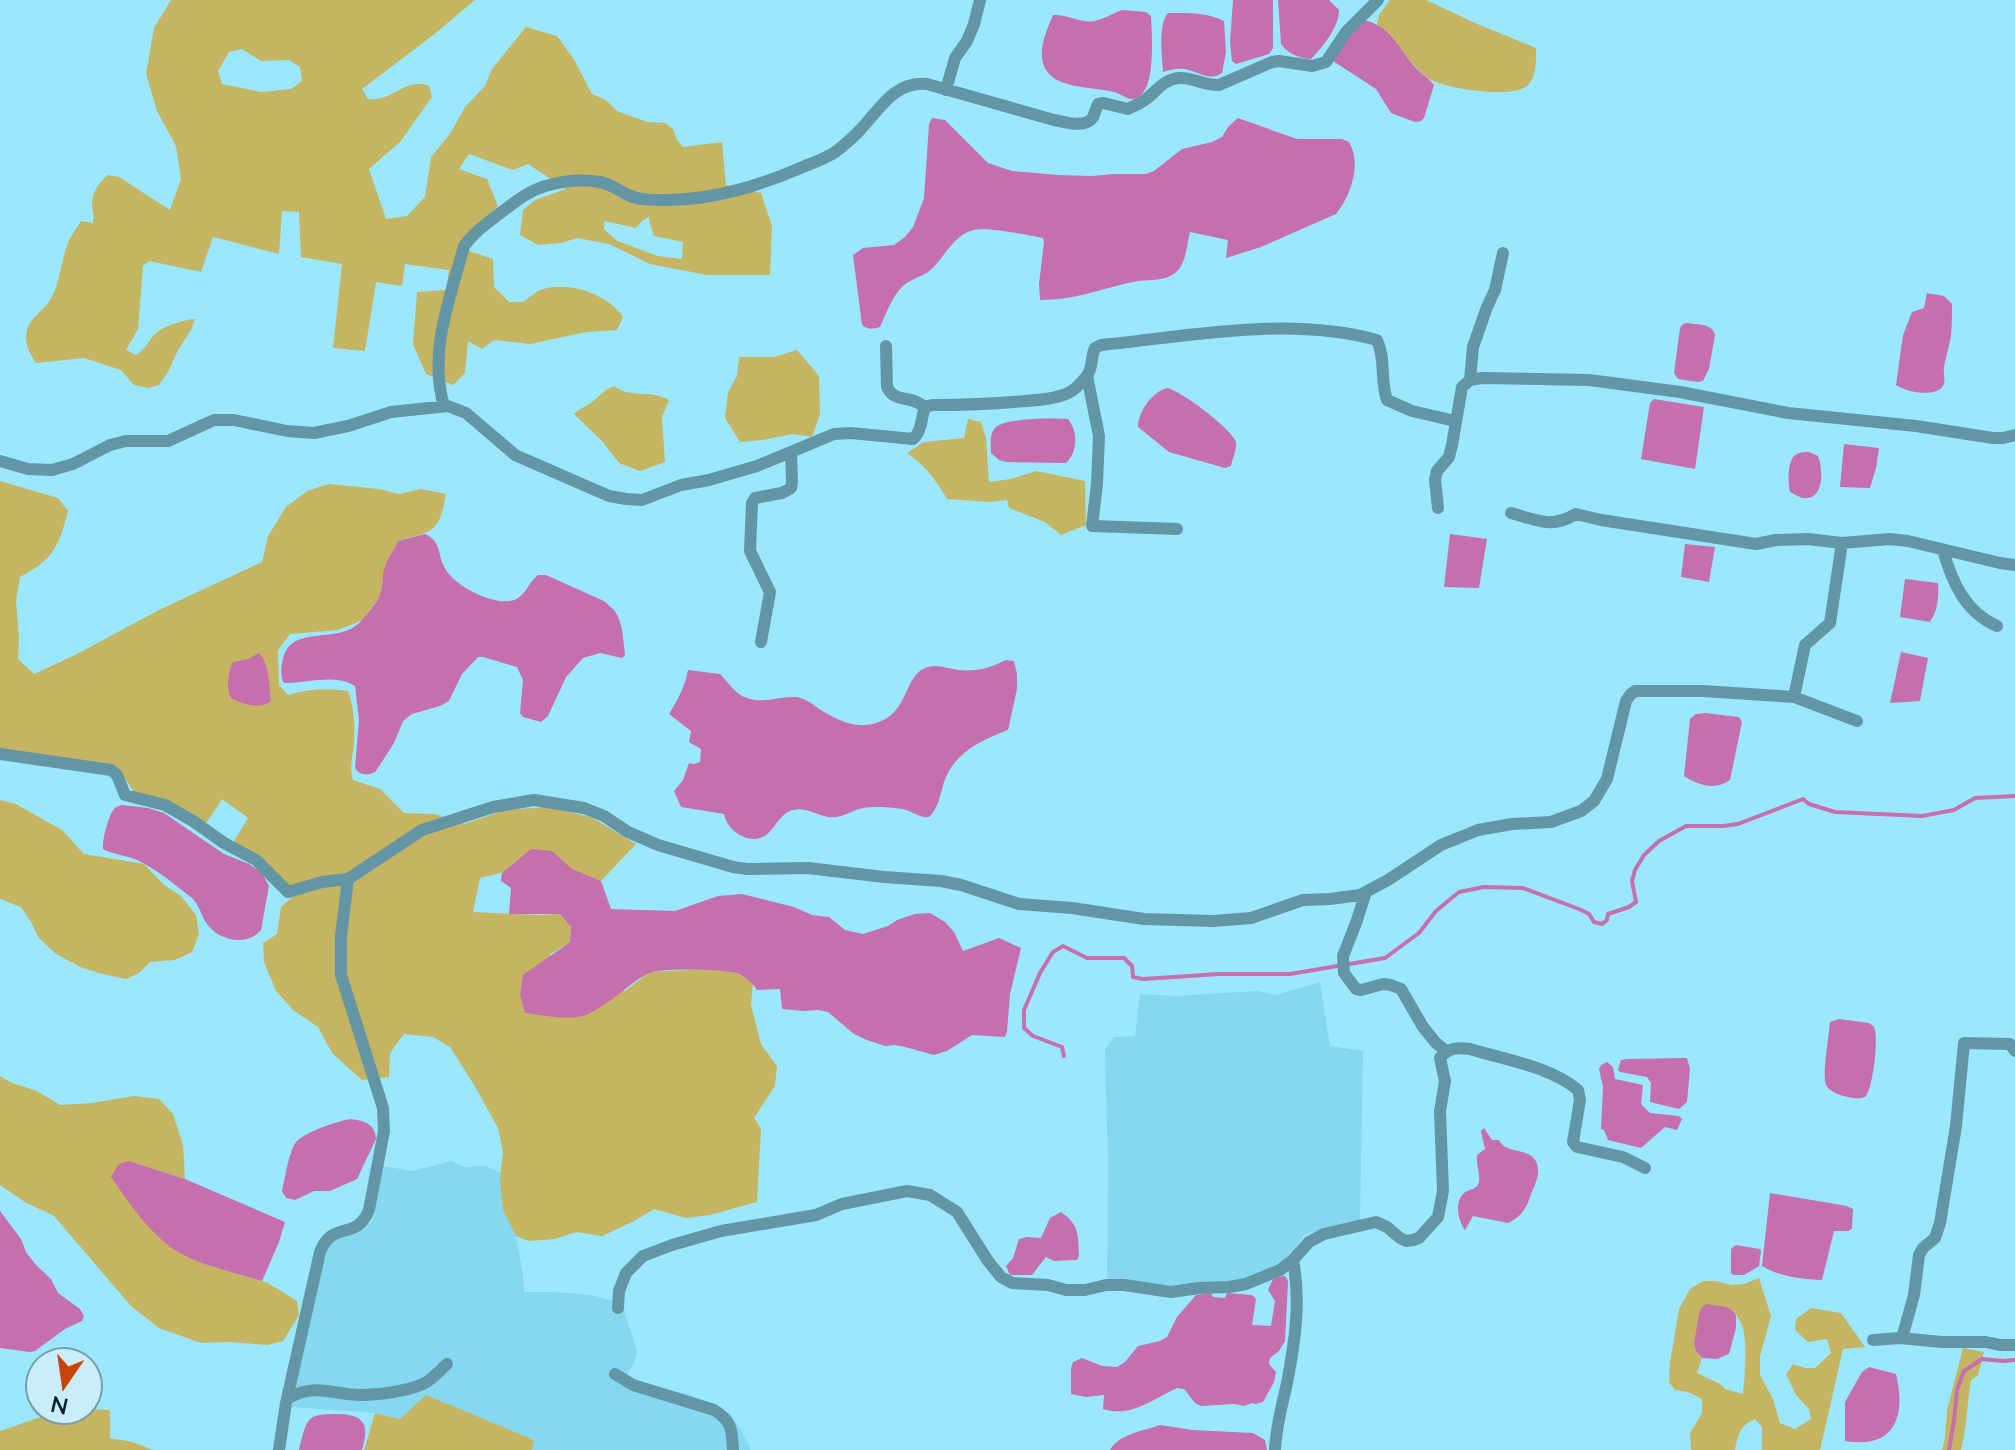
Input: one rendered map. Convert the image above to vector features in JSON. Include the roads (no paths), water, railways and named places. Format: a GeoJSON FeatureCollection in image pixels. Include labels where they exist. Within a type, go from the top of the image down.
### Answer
{"type":"FeatureCollection","features":[{"type":"Feature","properties":{"kind":"street"},"geometry":{"type":"LineString","coordinates":[[946,90],[955,58],[967,41],[980,0]]}},
{"type":"Feature","properties":{"kind":"street"},"geometry":{"type":"LineString","coordinates":[[444,406],[437,372],[439,348],[464,246],[473,233],[531,191],[589,180],[605,183],[629,196],[645,200],[700,197],[741,190],[835,153],[860,131],[884,101],[902,87],[916,83],[1054,120],[1074,124],[1088,122],[1094,117],[1098,104],[1128,109],[1174,79],[1219,85],[1272,62],[1312,66],[1326,62],[1346,32],[1378,0]]}},
{"type":"Feature","properties":{"kind":"street"},"geometry":{"type":"LineString","coordinates":[[1470,380],[1473,347],[1495,290],[1503,253]]}},
{"type":"Feature","properties":{"kind":"street"},"geometry":{"type":"LineString","coordinates":[[886,346],[887,387],[890,393],[925,407],[984,405],[1045,400],[1068,393],[1087,376],[1092,368],[1091,355],[1101,345],[1256,329],[1332,330],[1377,340],[1383,361],[1383,390],[1387,400],[1412,411],[1455,421]]}},
{"type":"Feature","properties":{"kind":"street"},"geometry":{"type":"LineString","coordinates":[[1087,376],[1099,436],[1092,526],[1177,529]]}},
{"type":"Feature","properties":{"kind":"street"},"geometry":{"type":"LineString","coordinates":[[1438,508],[1435,480],[1437,471],[1449,457],[1462,387],[1470,380],[1482,378],[1589,380],[1680,392],[1788,413],[1916,426],[1993,438],[2015,435]]}},
{"type":"Feature","properties":{"kind":"street"},"geometry":{"type":"LineString","coordinates":[[0,461],[28,469],[52,470],[73,464],[110,445],[126,441],[168,441],[214,420],[234,420],[314,433],[391,412],[444,406],[466,413],[515,455],[609,496],[642,500],[665,489],[757,466],[823,438],[851,433],[913,439],[921,427],[920,419],[925,407]]}},
{"type":"Feature","properties":{"kind":"street"},"geometry":{"type":"LineString","coordinates":[[761,642],[770,592],[750,551],[752,503],[755,498],[782,493],[791,488],[791,452]]}},
{"type":"Feature","properties":{"kind":"street"},"geometry":{"type":"LineString","coordinates":[[1511,513],[1548,523],[1564,521],[1576,514],[1756,544],[1776,540],[1808,539],[1842,543],[1890,539],[2015,565]]}},
{"type":"Feature","properties":{"kind":"street"},"geometry":{"type":"LineString","coordinates":[[1794,697],[1805,645],[1830,623],[1842,543]]}},
{"type":"Feature","properties":{"kind":"street"},"geometry":{"type":"LineString","coordinates":[[1943,550],[1951,578],[1967,603],[1978,616],[1997,626]]}},
{"type":"Feature","properties":{"kind":"street"},"geometry":{"type":"LineString","coordinates":[[0,754],[111,770],[117,775],[125,795],[165,805],[193,821],[256,860],[288,892],[322,882],[348,879],[422,830],[493,807],[534,800],[584,808],[658,845],[733,867],[808,868],[941,881],[1019,904],[1144,919],[1189,921],[1251,918],[1303,900],[1348,898],[1388,880],[1441,845],[1478,830],[1551,822],[1581,811],[1594,801],[1607,779],[1626,701],[1635,691],[1703,691],[1794,697],[1857,721]]}},
{"type":"Feature","properties":{"kind":"street"},"geometry":{"type":"LineString","coordinates":[[279,1450],[287,1399],[320,1252],[329,1235],[365,1221],[384,1131],[383,1108],[341,975],[341,936],[348,879]]}},
{"type":"Feature","properties":{"kind":"street"},"geometry":{"type":"LineString","coordinates":[[1366,892],[1343,956],[1344,973],[1356,989],[1383,984],[1401,989],[1423,1027],[1446,1051]]}},
{"type":"Feature","properties":{"kind":"street"},"geometry":{"type":"LineString","coordinates":[[1902,1338],[1914,1295],[1919,1255],[1935,1238],[1940,1223],[1956,1126],[1964,1043],[2010,1044],[2015,1051]]}},
{"type":"Feature","properties":{"kind":"street"},"geometry":{"type":"LineString","coordinates":[[618,1308],[619,1291],[626,1273],[643,1256],[721,1231],[816,1215],[842,1204],[907,1191],[930,1195],[957,1212],[1001,1277],[1012,1283],[1048,1285],[1066,1290],[1124,1285],[1171,1292],[1246,1284],[1280,1270],[1309,1242],[1324,1234],[1376,1222],[1406,1241],[1413,1240],[1419,1238],[1438,1217],[1443,1191],[1440,1111],[1445,1081],[1440,1058],[1446,1051],[1460,1048],[1539,1069],[1568,1081],[1578,1090],[1580,1100],[1573,1142],[1577,1147],[1623,1157],[1645,1168]]}},
{"type":"Feature","properties":{"kind":"street"},"geometry":{"type":"LineString","coordinates":[[1275,1450],[1276,1430],[1297,1324],[1293,1260]]}},
{"type":"Feature","properties":{"kind":"street"},"geometry":{"type":"LineString","coordinates":[[1873,1340],[1902,1338],[2015,1345]]}},
{"type":"Feature","properties":{"kind":"street"},"geometry":{"type":"LineString","coordinates":[[287,1399],[301,1390],[360,1395],[390,1393],[424,1383],[447,1364]]}},
{"type":"Feature","properties":{"kind":"street"},"geometry":{"type":"LineString","coordinates":[[615,1374],[633,1385],[725,1416],[732,1434],[733,1450]]}},
{"type":"Feature","properties":{"kind":"waterway"},"geometry":{"type":"LineString","coordinates":[[1064,1056],[1062,1047],[1033,1036],[1024,1028],[1024,1010],[1040,973],[1053,952],[1063,946],[1087,958],[1124,958],[1132,966],[1133,977],[1143,979],[1219,974],[1290,974],[1385,958],[1419,933],[1436,911],[1459,892],[1484,887],[1523,888],[1579,909],[1589,914],[1594,922],[1602,924],[1608,914],[1636,902],[1632,881],[1644,855],[1659,841],[1686,826],[1738,824],[1803,799],[1835,812],[1922,816],[1954,810],[1975,798],[2015,796]]}},
{"type":"Feature","properties":{"kind":"waterway"},"geometry":{"type":"LineString","coordinates":[[1949,1450],[1957,1390],[1964,1371],[1982,1359],[2015,1360]]}}]}
